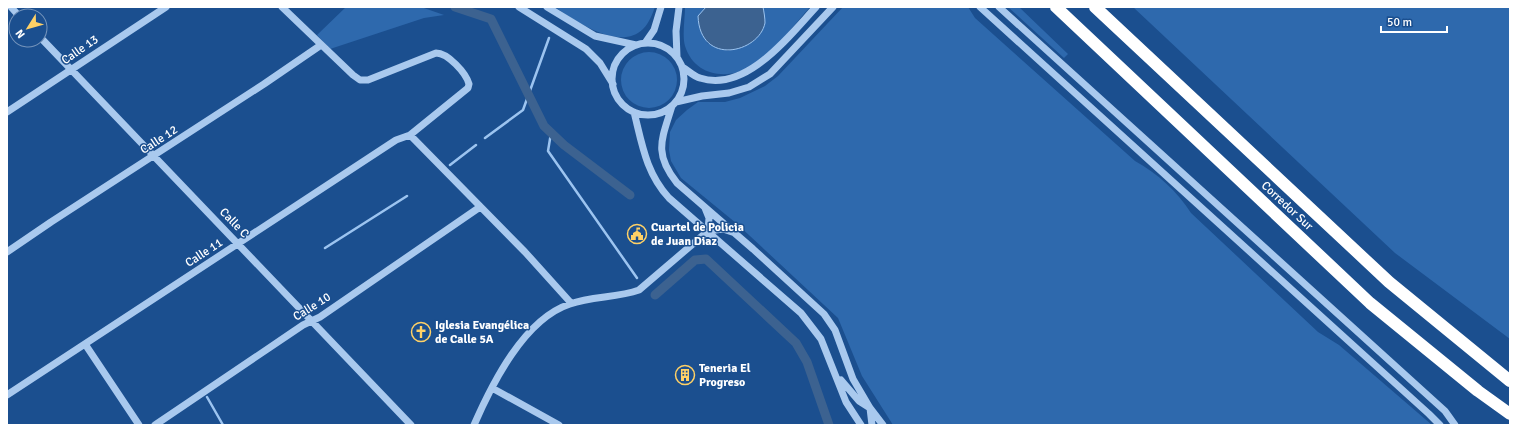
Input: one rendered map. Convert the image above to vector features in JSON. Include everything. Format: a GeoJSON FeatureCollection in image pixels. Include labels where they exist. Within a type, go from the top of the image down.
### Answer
{"type":"FeatureCollection","features":[{"type":"Feature","properties":{"kind":"highway","name":"Corredor Sur"},"geometry":{"type":"LineString","coordinates":[[1056,7],[1370,303],[1510,414]]}},
{"type":"Feature","properties":{"kind":"highway","name":"Corredor Sur"},"geometry":{"type":"LineString","coordinates":[[1095,7],[1389,282],[1510,381]]}},
{"type":"Feature","properties":{"kind":"street","name":"Calle 13"},"geometry":{"type":"LineString","coordinates":[[7,112],[166,7]]}},
{"type":"Feature","properties":{"kind":"street"},"geometry":{"type":"LineString","coordinates":[[282,7],[321,45]]}},
{"type":"Feature","properties":{"kind":"street"},"geometry":{"type":"LineString","coordinates":[[519,7],[586,49],[600,62],[613,85],[617,96],[624,105],[634,112],[654,114],[664,111],[674,104],[702,96],[729,94],[749,87],[770,74],[833,7]]}},
{"type":"Feature","properties":{"kind":"street"},"geometry":{"type":"LineString","coordinates":[[547,7],[595,36],[636,45]]}},
{"type":"Feature","properties":{"kind":"street"},"geometry":{"type":"LineString","coordinates":[[645,43],[654,30],[661,7]]}},
{"type":"Feature","properties":{"kind":"street"},"geometry":{"type":"LineString","coordinates":[[677,57],[676,31],[679,7]]}},
{"type":"Feature","properties":{"kind":"street"},"geometry":{"type":"LineString","coordinates":[[682,67],[700,78],[718,80],[738,76],[758,66],[773,54],[816,7]]}},
{"type":"Feature","properties":{"kind":"street"},"geometry":{"type":"LineString","coordinates":[[980,7],[1430,414],[1440,425]]}},
{"type":"Feature","properties":{"kind":"street"},"geometry":{"type":"LineString","coordinates":[[999,7],[1445,411],[1455,425]]}},
{"type":"Feature","properties":{"kind":"street"},"geometry":{"type":"LineString","coordinates":[[613,85],[613,72],[617,60],[625,51],[636,45],[645,43],[657,44],[668,49],[677,57],[682,67],[684,85],[674,104],[661,145],[663,163],[677,183],[824,314],[835,330],[853,379],[870,408],[883,425]]}},
{"type":"Feature","properties":{"kind":"street","name":"Calle C"},"geometry":{"type":"LineString","coordinates":[[48,45],[154,157],[239,243],[411,425]]}},
{"type":"Feature","properties":{"kind":"street","name":"Calle 11"},"geometry":{"type":"LineString","coordinates":[[7,395],[396,140],[410,135],[466,91],[469,84],[465,76],[449,58],[440,53],[368,80],[360,80],[321,45]]}},
{"type":"Feature","properties":{"kind":"street","name":"Calle 12"},"geometry":{"type":"LineString","coordinates":[[7,252],[51,222],[154,157],[321,45]]}},
{"type":"Feature","properties":{"kind":"street"},"geometry":{"type":"LineString","coordinates":[[634,112],[649,169],[657,186],[801,313],[821,339],[846,402],[860,425]]}},
{"type":"Feature","properties":{"kind":"street"},"geometry":{"type":"LineString","coordinates":[[410,135],[525,252],[571,303]]}},
{"type":"Feature","properties":{"kind":"street"},"geometry":{"type":"LineString","coordinates":[[703,205],[709,218],[708,231]]}},
{"type":"Feature","properties":{"kind":"street","name":"Calle 10"},"geometry":{"type":"LineString","coordinates":[[155,425],[311,320],[320,317],[480,207]]}},
{"type":"Feature","properties":{"kind":"street"},"geometry":{"type":"LineString","coordinates":[[474,425],[509,358],[525,337],[550,314],[571,303],[628,294],[639,290],[708,231],[722,229],[736,234]]}},
{"type":"Feature","properties":{"kind":"street"},"geometry":{"type":"LineString","coordinates":[[84,344],[139,425]]}},
{"type":"Feature","properties":{"kind":"street"},"geometry":{"type":"LineString","coordinates":[[833,370],[850,392],[870,408],[872,425]]}},
{"type":"Feature","properties":{"kind":"street"},"geometry":{"type":"LineString","coordinates":[[492,388],[559,425]]}},
{"type":"Feature","properties":{"kind":"shaded area"},"geometry":{"type":"Polygon","coordinates":[[[346,7],[421,7],[444,15],[424,18],[330,49],[317,35],[346,7]]]}},
{"type":"Feature","properties":{"kind":"shaded area"},"geometry":{"type":"Polygon","coordinates":[[[555,7],[655,7],[649,22],[643,29],[633,35],[622,37],[610,36],[598,32],[574,20],[555,7]]]}},
{"type":"Feature","properties":{"kind":"shaded area"},"geometry":{"type":"Polygon","coordinates":[[[685,7],[706,7],[703,9],[707,43],[728,51],[750,42],[758,36],[764,23],[763,7],[810,7],[777,45],[763,58],[746,69],[735,73],[725,74],[705,70],[697,65],[690,57],[684,42],[685,7]]]}},
{"type":"Feature","properties":{"kind":"shaded area"},"geometry":{"type":"Polygon","coordinates":[[[706,7],[763,7],[765,23],[760,33],[752,42],[742,47],[730,50],[718,49],[708,43],[701,32],[698,16],[706,7]]]}},
{"type":"Feature","properties":{"kind":"shaded area"},"geometry":{"type":"Polygon","coordinates":[[[843,7],[968,7],[975,18],[1135,161],[1173,190],[1191,213],[1318,332],[1339,345],[1432,425],[893,425],[862,376],[838,318],[736,223],[681,178],[671,161],[669,150],[670,132],[676,120],[687,110],[698,102],[725,102],[740,98],[765,86],[778,76],[843,7]]]}},
{"type":"Feature","properties":{"kind":"shaded area"},"geometry":{"type":"Polygon","coordinates":[[[1008,7],[1019,7],[1068,54],[1064,58],[1008,7]]]}},
{"type":"Feature","properties":{"kind":"shaded area"},"geometry":{"type":"Polygon","coordinates":[[[1133,7],[1510,7],[1510,339],[1395,253],[1133,7]]]}},
{"type":"Feature","properties":{"kind":"shaded area"},"geometry":{"type":"Polygon","coordinates":[[[649,52],[660,54],[669,60],[675,69],[677,80],[675,91],[669,100],[660,106],[649,108],[638,106],[629,100],[623,91],[621,80],[623,69],[629,60],[638,54],[649,52]]]}},
{"type":"Feature","properties":{"kind":"waterway"},"geometry":{"type":"LineString","coordinates":[[455,7],[491,19],[544,126],[564,145],[630,195]]}},
{"type":"Feature","properties":{"kind":"waterway"},"geometry":{"type":"LineString","coordinates":[[485,138],[523,110],[549,38]]}},
{"type":"Feature","properties":{"kind":"waterway"},"geometry":{"type":"LineString","coordinates":[[551,133],[548,151],[637,278]]}},
{"type":"Feature","properties":{"kind":"waterway"},"geometry":{"type":"LineString","coordinates":[[450,165],[476,145]]}},
{"type":"Feature","properties":{"kind":"waterway"},"geometry":{"type":"LineString","coordinates":[[325,248],[407,196]]}},
{"type":"Feature","properties":{"kind":"waterway"},"geometry":{"type":"LineString","coordinates":[[655,295],[695,260],[706,259],[796,343],[807,362],[829,425]]}},
{"type":"Feature","properties":{"kind":"waterway"},"geometry":{"type":"LineString","coordinates":[[207,397],[223,425]]}},
{"type":"Feature","properties":{"kind":"place","name":"Cuartel de Policia de Juan Diaz"},"geometry":{"type":"Point","coordinates":[637,234]}},
{"type":"Feature","properties":{"kind":"place","name":"Iglesia Evangélica de Calle 5A"},"geometry":{"type":"Point","coordinates":[421,332]}},
{"type":"Feature","properties":{"kind":"place","name":"Teneria El Progreso"},"geometry":{"type":"Point","coordinates":[685,375]}}]}
